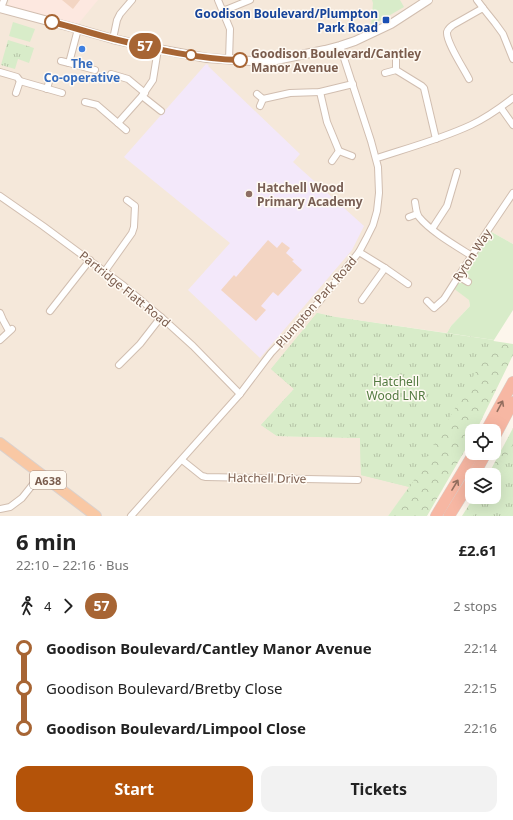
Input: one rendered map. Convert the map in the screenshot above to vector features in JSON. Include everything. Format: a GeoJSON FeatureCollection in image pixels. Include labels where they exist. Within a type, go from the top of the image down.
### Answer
{"type":"FeatureCollection","features":[{"type":"Feature","properties":{"kind":"highway"},"geometry":{"type":"LineString","coordinates":[[490,424],[513,382]]}},
{"type":"Feature","properties":{"kind":"highway"},"geometry":{"type":"LineString","coordinates":[[501,425],[513,402]]}},
{"type":"Feature","properties":{"kind":"highway","name":"A638"},"geometry":{"type":"LineString","coordinates":[[0,443],[96,516]]}},
{"type":"Feature","properties":{"kind":"highway"},"geometry":{"type":"LineString","coordinates":[[436,516],[470,460]]}},
{"type":"Feature","properties":{"kind":"highway"},"geometry":{"type":"LineString","coordinates":[[449,516],[465,490]]}},
{"type":"Feature","properties":{"kind":"street"},"geometry":{"type":"LineString","coordinates":[[4,0],[1,8],[113,39],[207,58],[251,61],[276,60],[325,50],[355,41],[391,24],[428,0]]}},
{"type":"Feature","properties":{"kind":"street"},"geometry":{"type":"LineString","coordinates":[[113,39],[117,20],[132,0]]}},
{"type":"Feature","properties":{"kind":"street"},"geometry":{"type":"LineString","coordinates":[[218,0],[230,29],[229,60]]}},
{"type":"Feature","properties":{"kind":"street"},"geometry":{"type":"LineString","coordinates":[[223,11],[250,0]]}},
{"type":"Feature","properties":{"kind":"street"},"geometry":{"type":"LineString","coordinates":[[477,0],[503,34],[513,59]]}},
{"type":"Feature","properties":{"kind":"street"},"geometry":{"type":"LineString","coordinates":[[469,78],[448,41],[447,32],[453,25],[483,8]]}},
{"type":"Feature","properties":{"kind":"street"},"geometry":{"type":"LineString","coordinates":[[69,63],[78,29]]}},
{"type":"Feature","properties":{"kind":"street","name":"Plumpton Park Road"},"geometry":{"type":"LineString","coordinates":[[131,516],[240,394],[271,353],[311,311],[359,252],[371,230],[377,211],[380,185],[377,158],[340,46]]}},
{"type":"Feature","properties":{"kind":"street"},"geometry":{"type":"LineString","coordinates":[[118,123],[143,95],[152,80],[158,49]]}},
{"type":"Feature","properties":{"kind":"street"},"geometry":{"type":"LineString","coordinates":[[396,59],[396,70]]}},
{"type":"Feature","properties":{"kind":"street"},"geometry":{"type":"LineString","coordinates":[[62,61],[95,70]]}},
{"type":"Feature","properties":{"kind":"street"},"geometry":{"type":"LineString","coordinates":[[385,73],[396,70],[424,88],[436,139]]}},
{"type":"Feature","properties":{"kind":"street"},"geometry":{"type":"LineString","coordinates":[[0,72],[17,77],[20,81],[62,93]]}},
{"type":"Feature","properties":{"kind":"street"},"geometry":{"type":"LineString","coordinates":[[111,74],[128,79],[161,112]]}},
{"type":"Feature","properties":{"kind":"street"},"geometry":{"type":"LineString","coordinates":[[47,89],[50,78]]}},
{"type":"Feature","properties":{"kind":"street"},"geometry":{"type":"LineString","coordinates":[[16,93],[20,81]]}},
{"type":"Feature","properties":{"kind":"street"},"geometry":{"type":"LineString","coordinates":[[263,99],[290,93],[320,92],[352,84]]}},
{"type":"Feature","properties":{"kind":"street"},"geometry":{"type":"LineString","coordinates":[[320,92],[327,122],[338,151],[352,156]]}},
{"type":"Feature","properties":{"kind":"street"},"geometry":{"type":"LineString","coordinates":[[257,94],[263,99]]}},
{"type":"Feature","properties":{"kind":"street"},"geometry":{"type":"LineString","coordinates":[[377,158],[436,139],[472,125],[501,108],[513,98]]}},
{"type":"Feature","properties":{"kind":"street"},"geometry":{"type":"LineString","coordinates":[[260,106],[263,99]]}},
{"type":"Feature","properties":{"kind":"street"},"geometry":{"type":"LineString","coordinates":[[85,102],[98,105],[126,130]]}},
{"type":"Feature","properties":{"kind":"street"},"geometry":{"type":"LineString","coordinates":[[501,108],[513,125]]}},
{"type":"Feature","properties":{"kind":"street"},"geometry":{"type":"LineString","coordinates":[[332,161],[338,151]]}},
{"type":"Feature","properties":{"kind":"street"},"geometry":{"type":"LineString","coordinates":[[432,229],[447,206],[457,172]]}},
{"type":"Feature","properties":{"kind":"street","name":"Ryton Way"},"geometry":{"type":"LineString","coordinates":[[427,302],[434,308],[444,299],[513,193]]}},
{"type":"Feature","properties":{"kind":"street","name":"Partridge Flatt Road"},"geometry":{"type":"LineString","coordinates":[[0,196],[124,286],[193,346],[240,394]]}},
{"type":"Feature","properties":{"kind":"street"},"geometry":{"type":"LineString","coordinates":[[105,271],[134,227],[135,206],[127,200]]}},
{"type":"Feature","properties":{"kind":"street"},"geometry":{"type":"LineString","coordinates":[[415,202],[419,217],[432,229],[472,256]]}},
{"type":"Feature","properties":{"kind":"street"},"geometry":{"type":"LineString","coordinates":[[409,217],[417,214]]}},
{"type":"Feature","properties":{"kind":"street"},"geometry":{"type":"LineString","coordinates":[[359,252],[386,268],[408,284]]}},
{"type":"Feature","properties":{"kind":"street"},"geometry":{"type":"LineString","coordinates":[[50,310],[90,260]]}},
{"type":"Feature","properties":{"kind":"street"},"geometry":{"type":"LineString","coordinates":[[362,300],[386,268]]}},
{"type":"Feature","properties":{"kind":"street"},"geometry":{"type":"LineString","coordinates":[[458,276],[468,282]]}},
{"type":"Feature","properties":{"kind":"street"},"geometry":{"type":"LineString","coordinates":[[0,313],[3,320],[11,330],[0,340]]}},
{"type":"Feature","properties":{"kind":"street"},"geometry":{"type":"LineString","coordinates":[[119,365],[140,344],[161,317]]}},
{"type":"Feature","properties":{"kind":"street","name":"Hatchell Drive"},"geometry":{"type":"LineString","coordinates":[[182,460],[202,476],[206,477],[358,480]]}},
{"type":"Feature","properties":{"kind":"street"},"geometry":{"type":"LineString","coordinates":[[0,509],[10,507],[22,498],[41,474]]}},
{"type":"Feature","properties":{"kind":"shaded area"},"geometry":{"type":"Polygon","coordinates":[[[0,0],[513,0],[513,244],[488,230],[469,300],[470,306],[451,326],[447,333],[335,317],[317,313],[294,389],[262,425],[277,436],[360,438],[410,487],[388,516],[0,516],[0,0]]]}},
{"type":"Feature","properties":{"kind":"shaded area"},"geometry":{"type":"Polygon","coordinates":[[[10,0],[98,0],[79,23],[75,25],[7,7],[10,0]]]}},
{"type":"Feature","properties":{"kind":"shaded area","name":"Hatchell Wood Primary Academy"},"geometry":{"type":"Polygon","coordinates":[[[206,64],[209,65],[208,66],[300,154],[293,162],[364,226],[352,250],[260,358],[188,290],[230,243],[124,157],[206,64]]]}},
{"type":"Feature","properties":{"kind":"green space"},"geometry":{"type":"Polygon","coordinates":[[[372,0],[400,0],[404,7],[371,26],[372,0]]]}},
{"type":"Feature","properties":{"kind":"green space"},"geometry":{"type":"Polygon","coordinates":[[[13,22],[35,29],[30,42],[9,36],[13,22]]]}},
{"type":"Feature","properties":{"kind":"green space"},"geometry":{"type":"Polygon","coordinates":[[[8,40],[34,48],[29,63],[18,59],[15,69],[1,65],[8,40]]]}},
{"type":"Feature","properties":{"kind":"green space"},"geometry":{"type":"Polygon","coordinates":[[[488,230],[513,244],[513,310],[494,340],[447,333],[451,326],[470,306],[469,300],[453,288],[488,230]]]}},
{"type":"Feature","properties":{"kind":"green space","name":"Hatchell Wood LNR"},"geometry":{"type":"Polygon","coordinates":[[[317,313],[513,344],[513,355],[479,424],[465,424],[465,450],[427,516],[388,516],[409,487],[361,475],[360,438],[277,436],[261,425],[294,389],[271,369],[317,313]]]}},
{"type":"Feature","properties":{"kind":"green space","name":"Hatchell Wood LNR"},"geometry":{"type":"Polygon","coordinates":[[[317,313],[335,317],[494,340],[410,487],[361,475],[360,438],[277,436],[261,425],[294,389],[271,369],[317,313]]]}},
{"type":"Feature","properties":{"kind":"green space"},"geometry":{"type":"Polygon","coordinates":[[[513,428],[513,516],[462,516],[470,504],[501,504],[501,468],[492,468],[496,460],[501,460],[501,451],[513,428]]]}},
{"type":"Feature","properties":{"kind":"green space"},"geometry":{"type":"Polygon","coordinates":[[[513,445],[513,516],[473,516],[480,504],[501,504],[500,468],[513,445]]]}},
{"type":"Feature","properties":{"kind":"building"},"geometry":{"type":"Polygon","coordinates":[[[62,0],[80,0],[73,9],[62,0]]]}},
{"type":"Feature","properties":{"kind":"building"},"geometry":{"type":"Polygon","coordinates":[[[268,240],[277,248],[282,242],[290,248],[286,253],[302,270],[278,296],[273,292],[261,306],[266,310],[256,321],[221,290],[234,275],[236,277],[268,240]]]}},
{"type":"Feature","properties":{"kind":"bus line","name":"57"},"geometry":{"type":"LineString","coordinates":[[52,22],[113,39],[158,49],[207,58],[240,60]]}},
{"type":"Feature","properties":{"kind":"place","name":"Goodison Boulevard/Plumpton Park Road"},"geometry":{"type":"Point","coordinates":[386,20]}},
{"type":"Feature","properties":{"kind":"place","name":"The Co-operative"},"geometry":{"type":"Point","coordinates":[82,49]}},
{"type":"Feature","properties":{"kind":"place","name":"Goodison Boulevard/Cantley Manor Avenue"},"geometry":{"type":"Point","coordinates":[240,60]}},
{"type":"Feature","properties":{"kind":"place","name":"Hatchell Wood Primary Academy"},"geometry":{"type":"Point","coordinates":[249,194]}}]}
